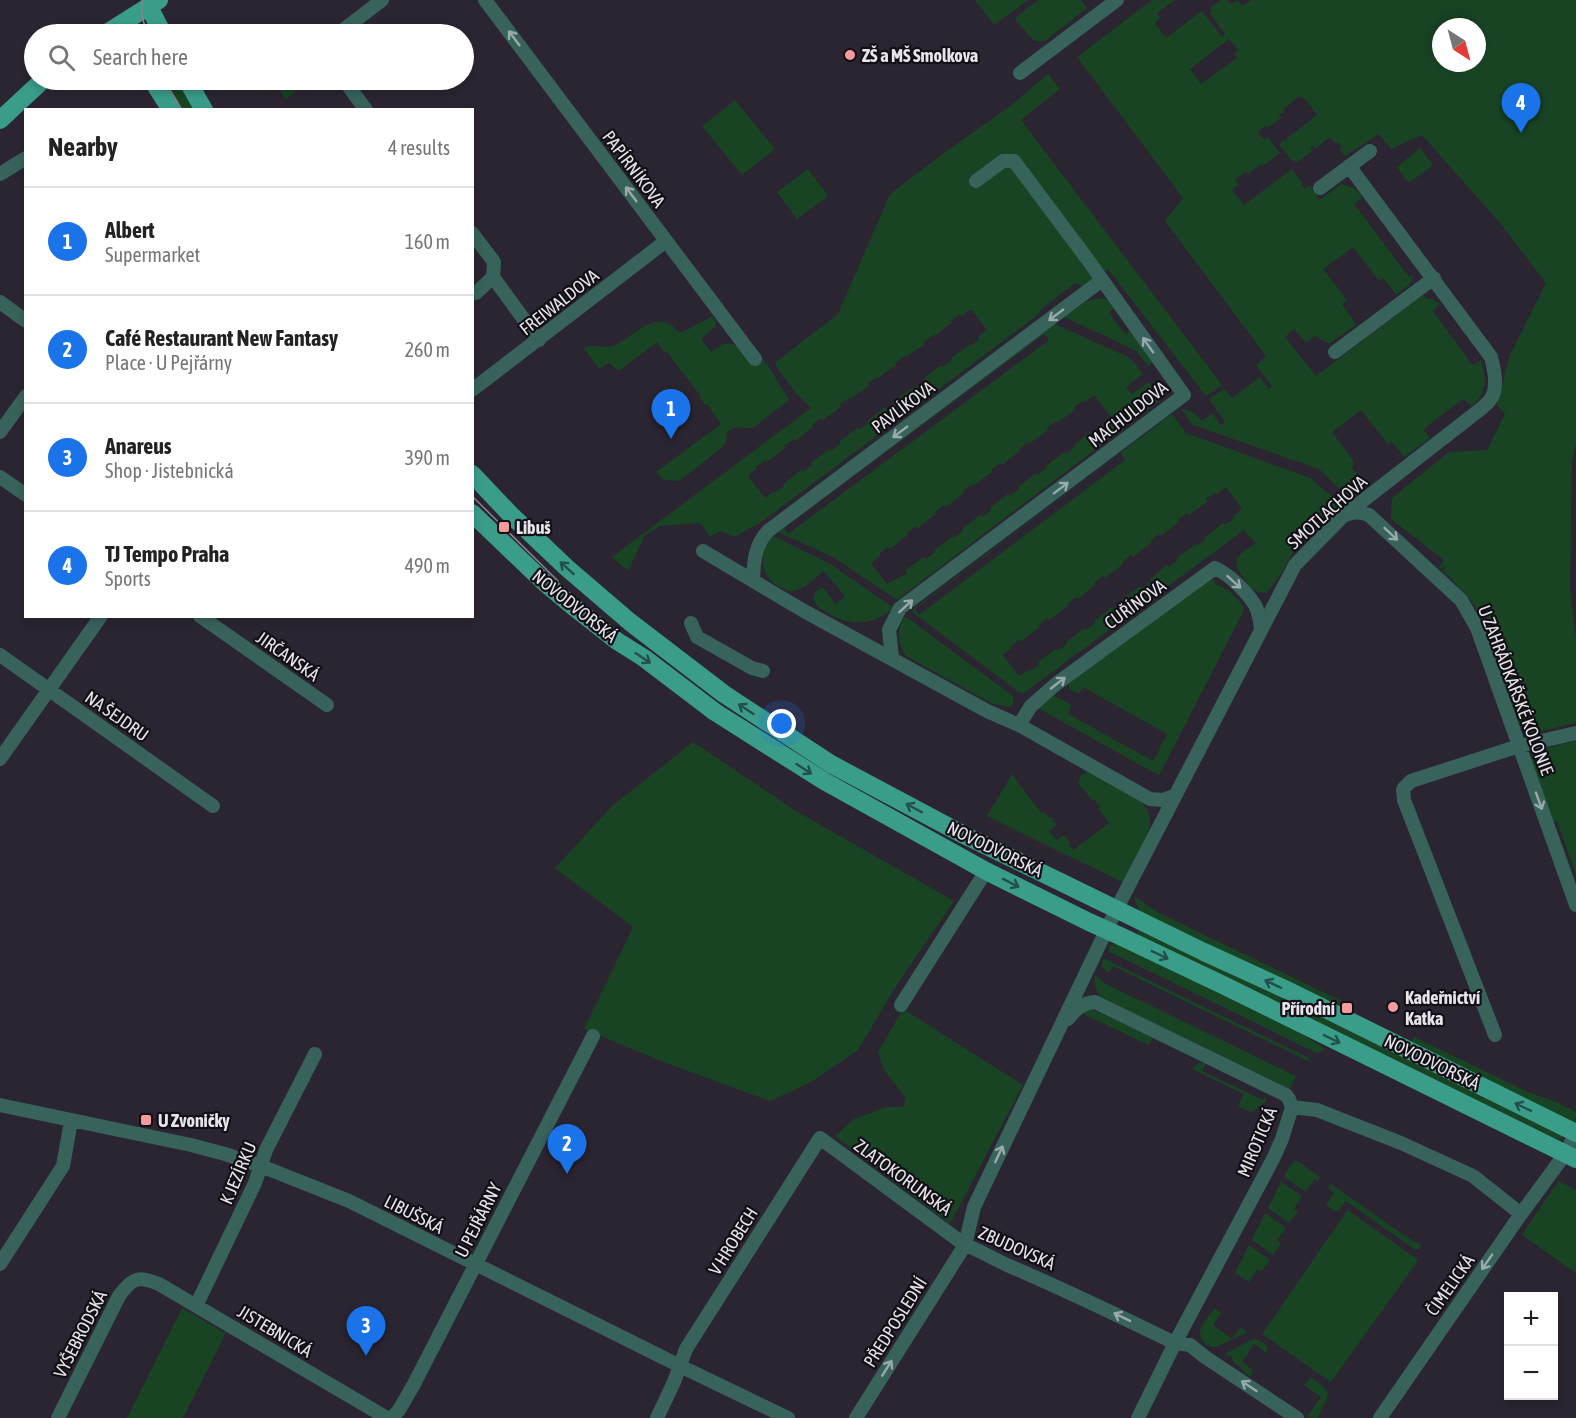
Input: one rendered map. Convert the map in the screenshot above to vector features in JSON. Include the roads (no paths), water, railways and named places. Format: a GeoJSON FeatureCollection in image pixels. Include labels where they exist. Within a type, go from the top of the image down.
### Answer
{"type":"FeatureCollection","features":[{"type":"Feature","properties":{"kind":"main road"},"geometry":{"type":"LineString","coordinates":[[125,24],[154,4],[160,24]]}},
{"type":"Feature","properties":{"kind":"main road"},"geometry":{"type":"LineString","coordinates":[[0,120],[32,90]]}},
{"type":"Feature","properties":{"kind":"main road"},"geometry":{"type":"LineString","coordinates":[[158,90],[170,108]]}},
{"type":"Feature","properties":{"kind":"main road"},"geometry":{"type":"LineString","coordinates":[[193,90],[203,108]]}},
{"type":"Feature","properties":{"kind":"main road","name":"NOVODVORSKÁ"},"geometry":{"type":"LineString","coordinates":[[474,476],[567,568],[654,641],[724,694],[831,764],[964,835],[1289,991],[1576,1133]]}},
{"type":"Feature","properties":{"kind":"main road","name":"NOVODVORSKÁ"},"geometry":{"type":"LineString","coordinates":[[474,515],[536,574],[617,641],[644,658],[715,712],[824,782],[986,871],[1571,1156]]}},
{"type":"Feature","properties":{"kind":"street"},"geometry":{"type":"LineString","coordinates":[[351,24],[382,0]]}},
{"type":"Feature","properties":{"kind":"street"},"geometry":{"type":"LineString","coordinates":[[1020,73],[1117,0]]}},
{"type":"Feature","properties":{"kind":"street","name":"PAPÍRNÍKOVA"},"geometry":{"type":"LineString","coordinates":[[488,3],[755,359]]}},
{"type":"Feature","properties":{"kind":"street"},"geometry":{"type":"LineString","coordinates":[[351,90],[365,108]]}},
{"type":"Feature","properties":{"kind":"street"},"geometry":{"type":"LineString","coordinates":[[1320,188],[1370,151]]}},
{"type":"Feature","properties":{"kind":"street"},"geometry":{"type":"LineString","coordinates":[[0,174],[24,159]]}},
{"type":"Feature","properties":{"kind":"street","name":"MACHULDOVA"},"geometry":{"type":"LineString","coordinates":[[892,658],[889,630],[900,608],[1184,395],[1014,161],[1003,161],[976,181]]}},
{"type":"Feature","properties":{"kind":"street","name":"SMOTLACHOVA"},"geometry":{"type":"LineString","coordinates":[[1117,908],[1295,565],[1342,517],[1482,408],[1492,397],[1495,377],[1491,357],[1349,166]]}},
{"type":"Feature","properties":{"kind":"street"},"geometry":{"type":"LineString","coordinates":[[474,236],[494,261],[493,277],[539,340]]}},
{"type":"Feature","properties":{"kind":"street","name":"FREIWALDOVA"},"geometry":{"type":"LineString","coordinates":[[474,389],[666,241]]}},
{"type":"Feature","properties":{"kind":"street"},"geometry":{"type":"LineString","coordinates":[[476,293],[493,277]]}},
{"type":"Feature","properties":{"kind":"street"},"geometry":{"type":"LineString","coordinates":[[1335,352],[1434,278]]}},
{"type":"Feature","properties":{"kind":"street","name":"PAVLÍKOVA"},"geometry":{"type":"LineString","coordinates":[[753,579],[756,546],[768,531],[1102,280]]}},
{"type":"Feature","properties":{"kind":"street"},"geometry":{"type":"LineString","coordinates":[[0,302],[24,320]]}},
{"type":"Feature","properties":{"kind":"street"},"geometry":{"type":"LineString","coordinates":[[0,432],[24,399]]}},
{"type":"Feature","properties":{"kind":"street"},"geometry":{"type":"LineString","coordinates":[[0,477],[24,494]]}},
{"type":"Feature","properties":{"kind":"street","name":"U ZAHRÁDKÁŘSKÉ KOLONIE"},"geometry":{"type":"LineString","coordinates":[[1342,517],[1361,512],[1369,515],[1461,600],[1477,628],[1576,905]]}},
{"type":"Feature","properties":{"kind":"street"},"geometry":{"type":"LineString","coordinates":[[703,551],[804,611],[987,711],[1019,725],[1150,799],[1157,808],[1155,835]]}},
{"type":"Feature","properties":{"kind":"street","name":"CUŘÍNOVA"},"geometry":{"type":"LineString","coordinates":[[1019,725],[1030,706],[1056,684],[1215,568],[1221,570],[1241,588],[1256,606],[1261,629]]}},
{"type":"Feature","properties":{"kind":"street"},"geometry":{"type":"LineString","coordinates":[[1250,599],[1266,604],[1275,602]]}},
{"type":"Feature","properties":{"kind":"street"},"geometry":{"type":"LineString","coordinates":[[0,759],[100,618]]}},
{"type":"Feature","properties":{"kind":"street","name":"JIRČANSKÁ"},"geometry":{"type":"LineString","coordinates":[[203,618],[327,705]]}},
{"type":"Feature","properties":{"kind":"street"},"geometry":{"type":"LineString","coordinates":[[691,623],[697,637],[744,664],[763,671]]}},
{"type":"Feature","properties":{"kind":"street","name":"NA ŠEJDRU"},"geometry":{"type":"LineString","coordinates":[[0,655],[213,806]]}},
{"type":"Feature","properties":{"kind":"street"},"geometry":{"type":"LineString","coordinates":[[1495,1035],[1404,800],[1403,789],[1411,781],[1519,746],[1576,733]]}},
{"type":"Feature","properties":{"kind":"street"},"geometry":{"type":"LineString","coordinates":[[1150,799],[1163,800],[1176,795]]}},
{"type":"Feature","properties":{"kind":"street"},"geometry":{"type":"LineString","coordinates":[[901,1005],[986,871]]}},
{"type":"Feature","properties":{"kind":"street","name":"ZBUDOVSKÁ"},"geometry":{"type":"LineString","coordinates":[[1117,908],[974,1207],[965,1245],[1175,1343]]}},
{"type":"Feature","properties":{"kind":"street","name":"ZBUDOVSKÁ"},"geometry":{"type":"LineString","coordinates":[[1062,1024],[1077,1008],[1086,1003],[1095,1002],[1286,1095],[1292,1107]]}},
{"type":"Feature","properties":{"kind":"street","name":"U PEJŘÁRNY"},"geometry":{"type":"LineString","coordinates":[[392,1418],[414,1384],[593,1036]]}},
{"type":"Feature","properties":{"kind":"street","name":"K JEZÍRKU"},"geometry":{"type":"LineString","coordinates":[[196,1306],[255,1183],[266,1150],[315,1054]]}},
{"type":"Feature","properties":{"kind":"street","name":"LIBUŠSKÁ"},"geometry":{"type":"LineString","coordinates":[[0,1106],[191,1145],[261,1166],[349,1201],[788,1418]]}},
{"type":"Feature","properties":{"kind":"street","name":"MIROTICKÁ"},"geometry":{"type":"LineString","coordinates":[[1138,1418],[1175,1343],[1273,1160],[1292,1107],[1323,1112],[1401,1143],[1473,1176],[1521,1214]]}},
{"type":"Feature","properties":{"kind":"street"},"geometry":{"type":"LineString","coordinates":[[0,1264],[63,1166],[71,1121]]}},
{"type":"Feature","properties":{"kind":"street"},"geometry":{"type":"LineString","coordinates":[[1571,1156],[1576,1133]]}},
{"type":"Feature","properties":{"kind":"street","name":"ZLATOKORUNSKÁ"},"geometry":{"type":"LineString","coordinates":[[820,1138],[965,1245]]}},
{"type":"Feature","properties":{"kind":"street","name":"V HROBECH"},"geometry":{"type":"LineString","coordinates":[[657,1418],[686,1349],[820,1138]]}},
{"type":"Feature","properties":{"kind":"street","name":"ČIMELICKÁ"},"geometry":{"type":"LineString","coordinates":[[1380,1418],[1521,1214],[1552,1173],[1571,1156]]}},
{"type":"Feature","properties":{"kind":"street","name":"PŘEDPOSLEDNÍ"},"geometry":{"type":"LineString","coordinates":[[856,1418],[965,1245]]}},
{"type":"Feature","properties":{"kind":"street","name":"JISTEBNICKÁ"},"geometry":{"type":"LineString","coordinates":[[145,1278],[159,1284],[387,1418]]}},
{"type":"Feature","properties":{"kind":"street","name":"VYŠEBRODSKÁ"},"geometry":{"type":"LineString","coordinates":[[58,1418],[119,1296],[125,1287],[145,1278]]}},
{"type":"Feature","properties":{"kind":"street"},"geometry":{"type":"LineString","coordinates":[[1175,1343],[1190,1345],[1297,1418]]}},
{"type":"Feature","properties":{"kind":"tram line"},"geometry":{"type":"LineString","coordinates":[[142,0],[144,24]]}},
{"type":"Feature","properties":{"kind":"tram line"},"geometry":{"type":"LineString","coordinates":[[170,90],[181,108]]}},
{"type":"Feature","properties":{"kind":"tram line"},"geometry":{"type":"LineString","coordinates":[[474,498],[558,581]]}},
{"type":"Feature","properties":{"kind":"place","name":"ZŠ a MŠ Smolkova"},"geometry":{"type":"Point","coordinates":[850,55]}},
{"type":"Feature","properties":{"kind":"place","name":"TJ Tempo Praha"},"geometry":{"type":"Point","coordinates":[1521,133]}},
{"type":"Feature","properties":{"kind":"place","name":"Albert"},"geometry":{"type":"Point","coordinates":[671,439]}},
{"type":"Feature","properties":{"kind":"place","name":"Libuš"},"geometry":{"type":"Point","coordinates":[504,527]}},
{"type":"Feature","properties":{"kind":"place","name":"Kadeřnictví Katka"},"geometry":{"type":"Point","coordinates":[1393,1007]}},
{"type":"Feature","properties":{"kind":"place","name":"Přírodní"},"geometry":{"type":"Point","coordinates":[1347,1008]}},
{"type":"Feature","properties":{"kind":"place","name":"U Zvoničky"},"geometry":{"type":"Point","coordinates":[146,1120]}},
{"type":"Feature","properties":{"kind":"place","name":"Café Restaurant New Fantasy"},"geometry":{"type":"Point","coordinates":[567,1174]}},
{"type":"Feature","properties":{"kind":"place","name":"Anareus"},"geometry":{"type":"Point","coordinates":[366,1356]}}]}
